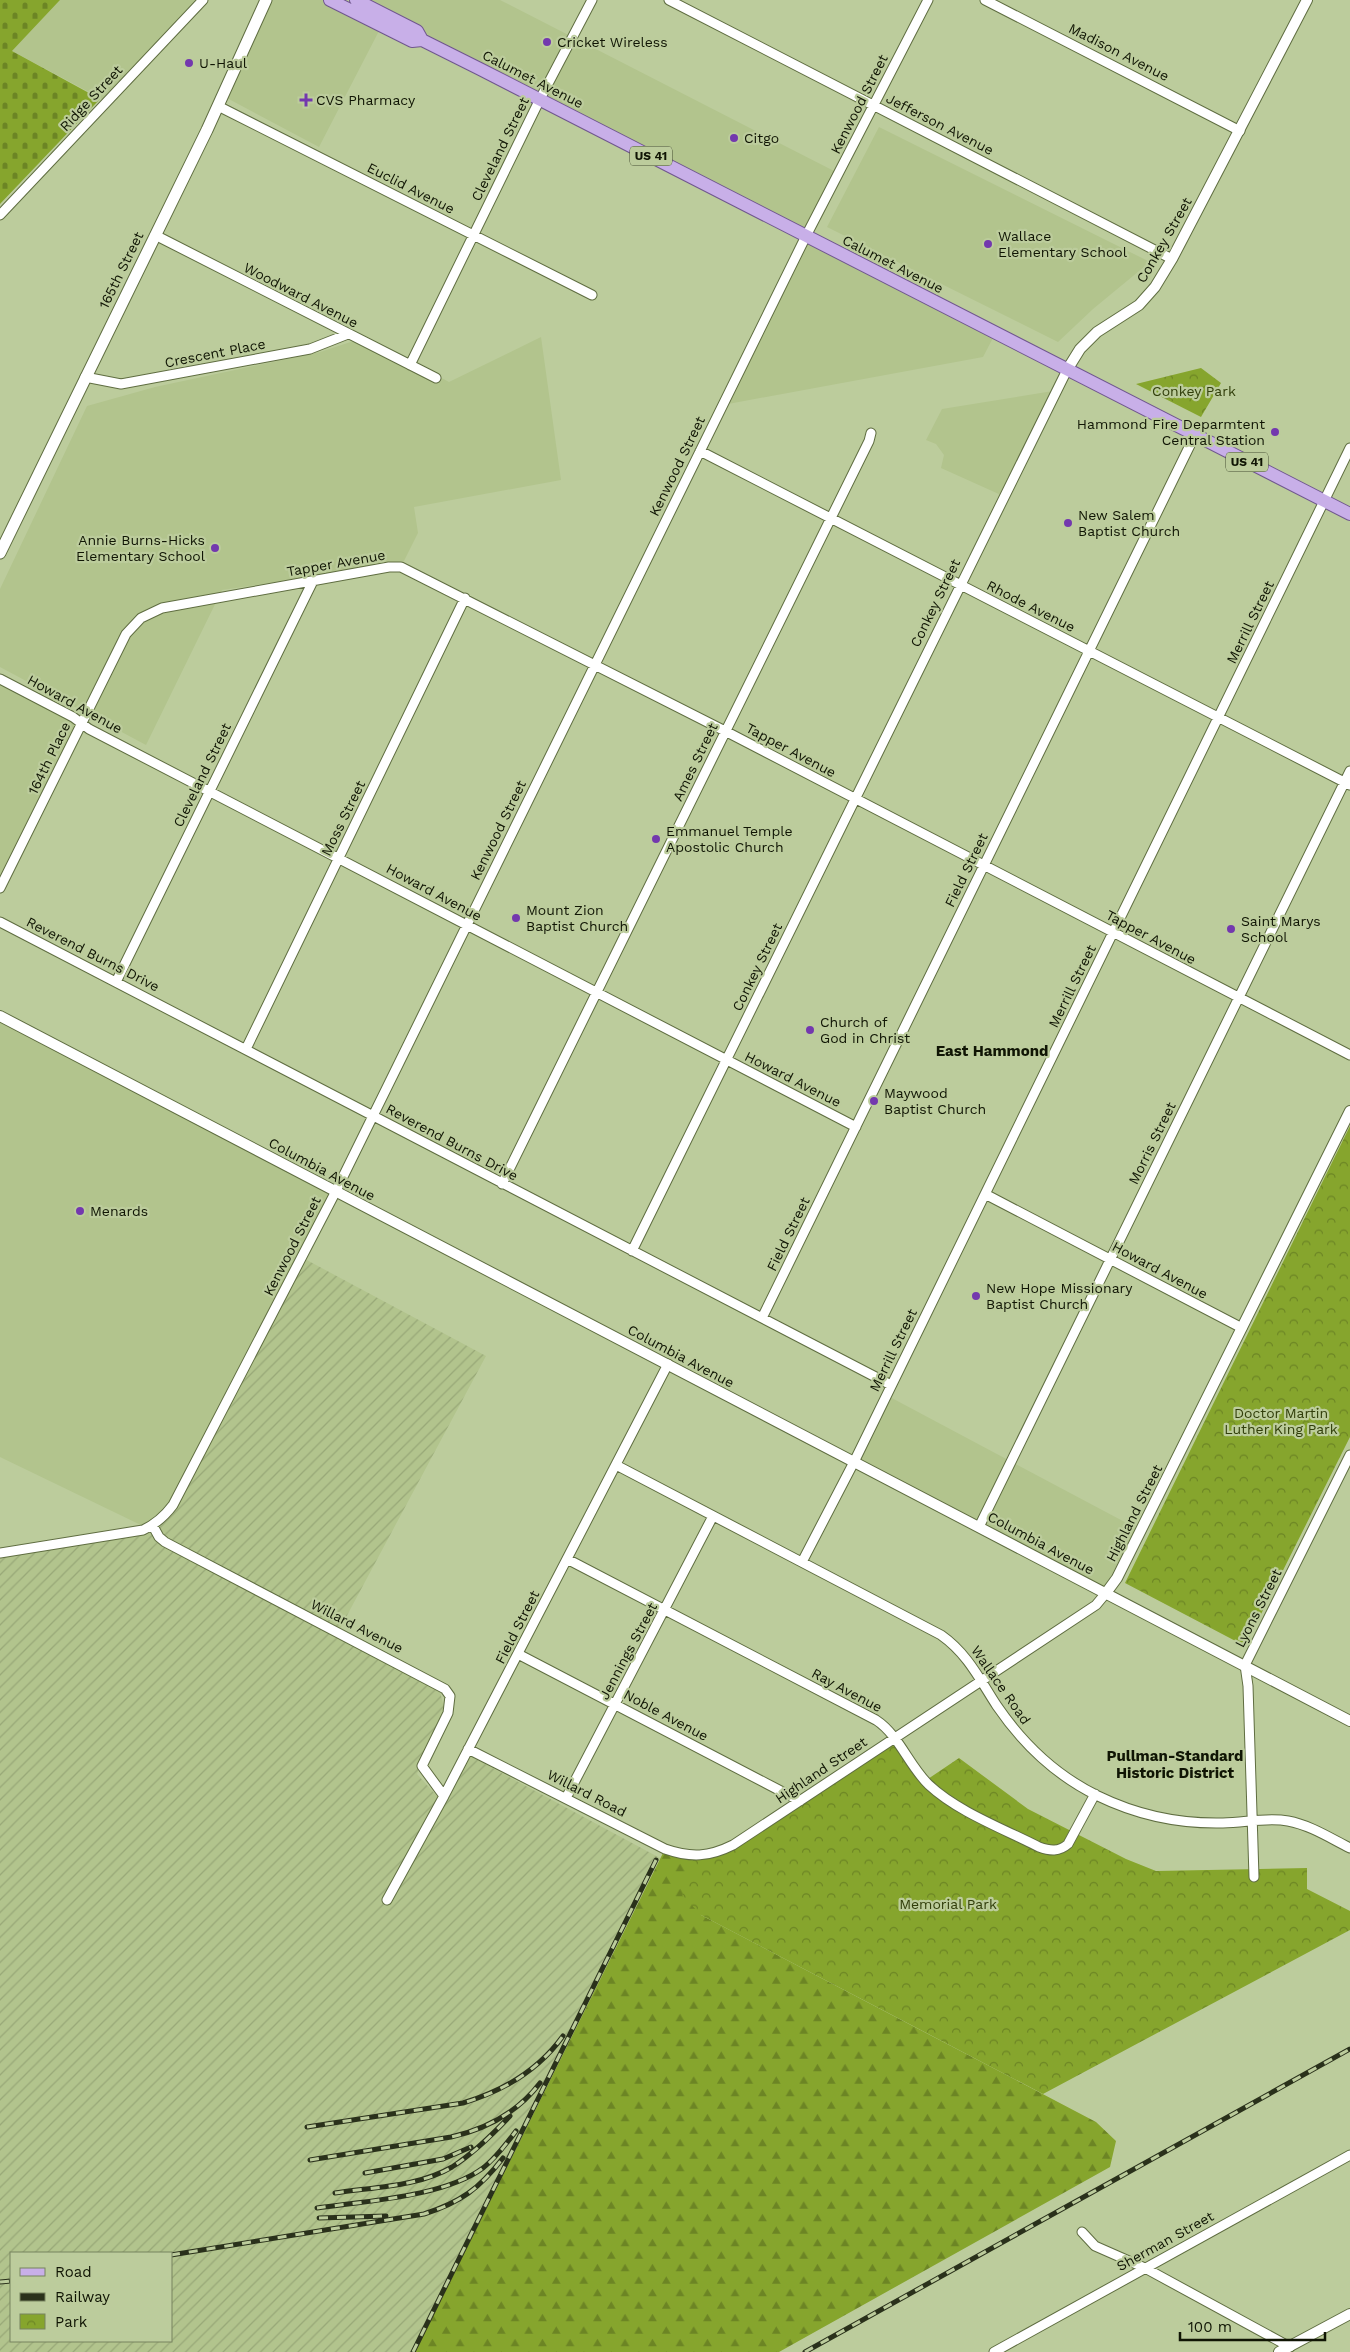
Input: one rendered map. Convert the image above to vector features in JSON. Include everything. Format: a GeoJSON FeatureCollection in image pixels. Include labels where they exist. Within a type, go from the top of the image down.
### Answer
{"type":"FeatureCollection","features":[{"type":"Feature","properties":{"kind":"main road","name":"165th Street"},"geometry":{"type":"LineString","coordinates":[[0,553],[218,106],[266,0]]}},
{"type":"Feature","properties":{"kind":"main road","name":"Calumet Avenue"},"geometry":{"type":"LineString","coordinates":[[330,0],[412,41],[422,40],[540,99],[1350,514]]}},
{"type":"Feature","properties":{"kind":"main road","name":"Calumet Avenue"},"geometry":{"type":"LineString","coordinates":[[356,0],[417,31],[422,40]]}},
{"type":"Feature","properties":{"kind":"street","name":"Ridge Street"},"geometry":{"type":"LineString","coordinates":[[0,215],[203,0]]}},
{"type":"Feature","properties":{"kind":"street","name":"Cleveland Street"},"geometry":{"type":"LineString","coordinates":[[410,365],[540,99],[592,0]]}},
{"type":"Feature","properties":{"kind":"street","name":"Jefferson Avenue"},"geometry":{"type":"LineString","coordinates":[[669,0],[1172,259]]}},
{"type":"Feature","properties":{"kind":"street","name":"Kenwood Street"},"geometry":{"type":"LineString","coordinates":[[153,1526],[165,1516],[173,1505],[336,1191],[806,236],[928,0]]}},
{"type":"Feature","properties":{"kind":"street","name":"Madison Avenue"},"geometry":{"type":"LineString","coordinates":[[985,0],[1240,131]]}},
{"type":"Feature","properties":{"kind":"street","name":"Conkey Street"},"geometry":{"type":"LineString","coordinates":[[632,1252],[1067,370],[1080,349],[1097,332],[1139,305],[1155,287],[1172,259],[1240,131],[1306,0]]}},
{"type":"Feature","properties":{"kind":"street","name":"Euclid Avenue"},"geometry":{"type":"LineString","coordinates":[[218,106],[592,295]]}},
{"type":"Feature","properties":{"kind":"street","name":"Woodward Avenue"},"geometry":{"type":"LineString","coordinates":[[155,235],[436,378]]}},
{"type":"Feature","properties":{"kind":"street","name":"Crescent Place"},"geometry":{"type":"LineString","coordinates":[[85,377],[121,384],[310,349],[348,334]]}},
{"type":"Feature","properties":{"kind":"street","name":"Ames Street"},"geometry":{"type":"LineString","coordinates":[[502,1184],[869,441],[871,433]]}},
{"type":"Feature","properties":{"kind":"street","name":"Field Street"},"geometry":{"type":"LineString","coordinates":[[762,1318],[1195,435]]}},
{"type":"Feature","properties":{"kind":"street","name":"Merrill Street"},"geometry":{"type":"LineString","coordinates":[[802,1562],[854,1462],[1350,448]]}},
{"type":"Feature","properties":{"kind":"street","name":"Rhode Avenue"},"geometry":{"type":"LineString","coordinates":[[700,451],[1347,784]]}},
{"type":"Feature","properties":{"kind":"street","name":"Tapper Avenue"},"geometry":{"type":"LineString","coordinates":[[199,601],[389,566],[401,567],[595,664],[1350,1055]]}},
{"type":"Feature","properties":{"kind":"street","name":"Cleveland Street"},"geometry":{"type":"LineString","coordinates":[[116,982],[313,581]]}},
{"type":"Feature","properties":{"kind":"street","name":"Moss Street"},"geometry":{"type":"LineString","coordinates":[[246,1049],[465,598]]}},
{"type":"Feature","properties":{"kind":"street","name":"164th Place"},"geometry":{"type":"LineString","coordinates":[[0,888],[130,628],[146,615],[162,608],[199,601]]}},
{"type":"Feature","properties":{"kind":"street","name":"Howard Avenue"},"geometry":{"type":"LineString","coordinates":[[0,679],[210,791],[856,1127]]}},
{"type":"Feature","properties":{"kind":"street","name":"Morris Street"},"geometry":{"type":"LineString","coordinates":[[979,1527],[1238,998],[1347,784],[1350,771]]}},
{"type":"Feature","properties":{"kind":"street","name":"Reverend Burns Drive"},"geometry":{"type":"LineString","coordinates":[[0,922],[891,1385]]}},
{"type":"Feature","properties":{"kind":"street","name":"Columbia Avenue"},"geometry":{"type":"LineString","coordinates":[[0,1016],[1350,1721]]}},
{"type":"Feature","properties":{"kind":"street","name":"Highland Street"},"geometry":{"type":"LineString","coordinates":[[694,1857],[719,1852],[733,1845],[1096,1605],[1117,1578],[1350,1111]]}},
{"type":"Feature","properties":{"kind":"street","name":"Howard Avenue"},"geometry":{"type":"LineString","coordinates":[[985,1194],[1242,1328]]}},
{"type":"Feature","properties":{"kind":"street","name":"Field Street"},"geometry":{"type":"LineString","coordinates":[[387,1900],[444,1796],[668,1364]]}},
{"type":"Feature","properties":{"kind":"street","name":"Lyons Street"},"geometry":{"type":"LineString","coordinates":[[1254,1877],[1248,1686],[1245,1665],[1350,1455]]}},
{"type":"Feature","properties":{"kind":"street","name":"Wallace Road"},"geometry":{"type":"LineString","coordinates":[[616,1465],[941,1635],[964,1654],[1013,1728],[1030,1747],[1048,1764],[1095,1794],[1145,1814],[1171,1820],[1225,1823],[1275,1820],[1298,1824],[1350,1848]]}},
{"type":"Feature","properties":{"kind":"street","name":"Jennings Street"},"geometry":{"type":"LineString","coordinates":[[566,1798],[713,1516]]}},
{"type":"Feature","properties":{"kind":"street"},"geometry":{"type":"LineString","coordinates":[[0,1553],[143,1530],[153,1526]]}},
{"type":"Feature","properties":{"kind":"street","name":"Willard Avenue"},"geometry":{"type":"LineString","coordinates":[[153,1526],[159,1537],[165,1542],[446,1689],[450,1696],[448,1713],[422,1766],[444,1796]]}},
{"type":"Feature","properties":{"kind":"street","name":"Ray Avenue"},"geometry":{"type":"LineString","coordinates":[[567,1560],[876,1720],[894,1738],[925,1781],[937,1792],[954,1803],[1046,1850],[1058,1850],[1068,1844],[1095,1794]]}},
{"type":"Feature","properties":{"kind":"street","name":"Noble Avenue"},"geometry":{"type":"LineString","coordinates":[[518,1654],[800,1801]]}},
{"type":"Feature","properties":{"kind":"street","name":"Willard Road"},"geometry":{"type":"LineString","coordinates":[[468,1749],[665,1849],[694,1857]]}},
{"type":"Feature","properties":{"kind":"street","name":"Sherman Street"},"geometry":{"type":"LineString","coordinates":[[994,2352],[1350,2155]]}},
{"type":"Feature","properties":{"kind":"street"},"geometry":{"type":"LineString","coordinates":[[1082,2232],[1095,2246],[1145,2268],[1290,2347]]}},
{"type":"Feature","properties":{"kind":"street"},"geometry":{"type":"LineString","coordinates":[[1279,2352],[1350,2314]]}},
{"type":"Feature","properties":{"kind":"shaded area"},"geometry":{"type":"Polygon","coordinates":[[[60,0],[199,0],[104,100],[12,51],[60,0]]]}},
{"type":"Feature","properties":{"kind":"shaded area"},"geometry":{"type":"Polygon","coordinates":[[[270,0],[323,0],[380,29],[319,147],[225,97],[270,0]]]}},
{"type":"Feature","properties":{"kind":"shaded area"},"geometry":{"type":"Polygon","coordinates":[[[363,0],[500,0],[834,171],[804,232],[424,39],[363,0]]]}},
{"type":"Feature","properties":{"kind":"shaded area","name":"Wallace Elementary School"},"geometry":{"type":"Polygon","coordinates":[[[879,127],[1150,262],[1093,309],[1058,342],[827,227],[879,127]]]}},
{"type":"Feature","properties":{"kind":"shaded area"},"geometry":{"type":"Polygon","coordinates":[[[807,240],[994,336],[983,357],[728,404],[807,240]]]}},
{"type":"Feature","properties":{"kind":"shaded area","name":"Annie Burns-Hicks Elementary School"},"geometry":{"type":"Polygon","coordinates":[[[366,337],[449,382],[541,337],[561,480],[414,507],[418,533],[403,563],[222,590],[146,745],[0,667],[0,589],[87,406],[155,387],[320,352],[366,337]]]}},
{"type":"Feature","properties":{"kind":"shaded area"},"geometry":{"type":"Polygon","coordinates":[[[1053,391],[1001,495],[941,468],[944,455],[936,444],[926,440],[942,409],[1053,391]]]}},
{"type":"Feature","properties":{"kind":"shaded area"},"geometry":{"type":"Polygon","coordinates":[[[0,682],[77,724],[0,882],[0,682]]]}},
{"type":"Feature","properties":{"kind":"shaded area"},"geometry":{"type":"Polygon","coordinates":[[[0,1019],[333,1192],[171,1504],[145,1527],[0,1457],[0,1019]]]}},
{"type":"Feature","properties":{"kind":"shaded area"},"geometry":{"type":"Polygon","coordinates":[[[303,1258],[486,1356],[336,1636],[440,1691],[444,1708],[417,1774],[445,1805],[470,1756],[660,1858],[415,2352],[0,2352],[0,1557],[144,1534],[166,1516],[303,1258]]]}},
{"type":"Feature","properties":{"kind":"shaded area"},"geometry":{"type":"Polygon","coordinates":[[[888,1396],[1136,1528],[1104,1589],[856,1461],[888,1396]]]}},
{"type":"Feature","properties":{"kind":"green space"},"geometry":{"type":"Polygon","coordinates":[[[0,0],[60,0],[12,51],[100,99],[0,204],[0,0]]]}},
{"type":"Feature","properties":{"kind":"green space","name":"Conkey Park"},"geometry":{"type":"Polygon","coordinates":[[[1201,368],[1221,383],[1201,417],[1136,384],[1201,368]]]}},
{"type":"Feature","properties":{"kind":"green space","name":"Doctor Martin Luther King Park"},"geometry":{"type":"Polygon","coordinates":[[[1350,1126],[1350,1437],[1245,1646],[1125,1583],[1350,1126]]]}},
{"type":"Feature","properties":{"kind":"green space","name":"Memorial Park"},"geometry":{"type":"Polygon","coordinates":[[[894,1738],[925,1781],[959,1758],[1028,1809],[1126,1859],[1156,1871],[1307,1868],[1307,1889],[1350,1911],[1350,1930],[1043,2094],[701,1915],[682,1895],[694,1857],[719,1852],[894,1738]]]}},
{"type":"Feature","properties":{"kind":"green space"},"geometry":{"type":"Polygon","coordinates":[[[665,1849],[694,1857],[701,1915],[1096,2122],[1116,2141],[1110,2167],[779,2352],[415,2352],[665,1849]]]}},
{"type":"Feature","properties":{"kind":"railway"},"geometry":{"type":"LineString","coordinates":[[413,2352],[656,1860]]}},
{"type":"Feature","properties":{"kind":"railway"},"geometry":{"type":"LineString","coordinates":[[307,2127],[463,2103],[478,2098],[519,2078],[542,2060],[563,2036]]}},
{"type":"Feature","properties":{"kind":"railway"},"geometry":{"type":"LineString","coordinates":[[805,2352],[1350,2049]]}},
{"type":"Feature","properties":{"kind":"railway"},"geometry":{"type":"LineString","coordinates":[[310,2160],[464,2134],[489,2124],[511,2111],[522,2103],[540,2083]]}},
{"type":"Feature","properties":{"kind":"railway"},"geometry":{"type":"LineString","coordinates":[[335,2193],[395,2185],[439,2174],[468,2156],[510,2116]]}},
{"type":"Feature","properties":{"kind":"railway"},"geometry":{"type":"LineString","coordinates":[[317,2208],[380,2200],[426,2192],[447,2186],[467,2178],[483,2168],[497,2155],[516,2131]]}},
{"type":"Feature","properties":{"kind":"railway"},"geometry":{"type":"LineString","coordinates":[[365,2173],[443,2159],[471,2147]]}},
{"type":"Feature","properties":{"kind":"railway"},"geometry":{"type":"LineString","coordinates":[[172,2255],[424,2214],[449,2205],[468,2193],[486,2178],[503,2158]]}},
{"type":"Feature","properties":{"kind":"railway"},"geometry":{"type":"LineString","coordinates":[[319,2218],[386,2216]]}},
{"type":"Feature","properties":{"kind":"railway"},"geometry":{"type":"LineString","coordinates":[[0,2282],[10,2281]]}},
{"type":"Feature","properties":{"kind":"place","name":"Cricket Wireless"},"geometry":{"type":"Point","coordinates":[547,42]}},
{"type":"Feature","properties":{"kind":"place","name":"U-Haul"},"geometry":{"type":"Point","coordinates":[189,63]}},
{"type":"Feature","properties":{"kind":"place","name":"CVS Pharmacy"},"geometry":{"type":"Point","coordinates":[306,100]}},
{"type":"Feature","properties":{"kind":"place","name":"Citgo"},"geometry":{"type":"Point","coordinates":[734,138]}},
{"type":"Feature","properties":{"kind":"place","name":"Wallace Elementary School"},"geometry":{"type":"Point","coordinates":[988,244]}},
{"type":"Feature","properties":{"kind":"place","name":"Hammond Fire Deparmtent Central Station"},"geometry":{"type":"Point","coordinates":[1275,432]}},
{"type":"Feature","properties":{"kind":"place","name":"New Salem Baptist Church"},"geometry":{"type":"Point","coordinates":[1068,523]}},
{"type":"Feature","properties":{"kind":"place","name":"Annie Burns-Hicks Elementary School"},"geometry":{"type":"Point","coordinates":[215,548]}},
{"type":"Feature","properties":{"kind":"place","name":"Emmanuel Temple Apostolic Church"},"geometry":{"type":"Point","coordinates":[656,839]}},
{"type":"Feature","properties":{"kind":"place","name":"Mount Zion Baptist Church"},"geometry":{"type":"Point","coordinates":[516,918]}},
{"type":"Feature","properties":{"kind":"place","name":"Saint Marys School"},"geometry":{"type":"Point","coordinates":[1231,929]}},
{"type":"Feature","properties":{"kind":"place","name":"Church of God in Christ"},"geometry":{"type":"Point","coordinates":[810,1030]}},
{"type":"Feature","properties":{"kind":"place","name":"Maywood Baptist Church"},"geometry":{"type":"Point","coordinates":[874,1101]}},
{"type":"Feature","properties":{"kind":"place","name":"Menards"},"geometry":{"type":"Point","coordinates":[80,1211]}},
{"type":"Feature","properties":{"kind":"place","name":"New Hope Missionary Baptist Church"},"geometry":{"type":"Point","coordinates":[976,1296]}},
{"type":"Feature","properties":{"kind":"district","name":"East Hammond"},"geometry":{"type":"Point","coordinates":[992,1051]}},
{"type":"Feature","properties":{"kind":"district","name":"Pullman-Standard Historic District"},"geometry":{"type":"Point","coordinates":[1175,1764]}}]}
